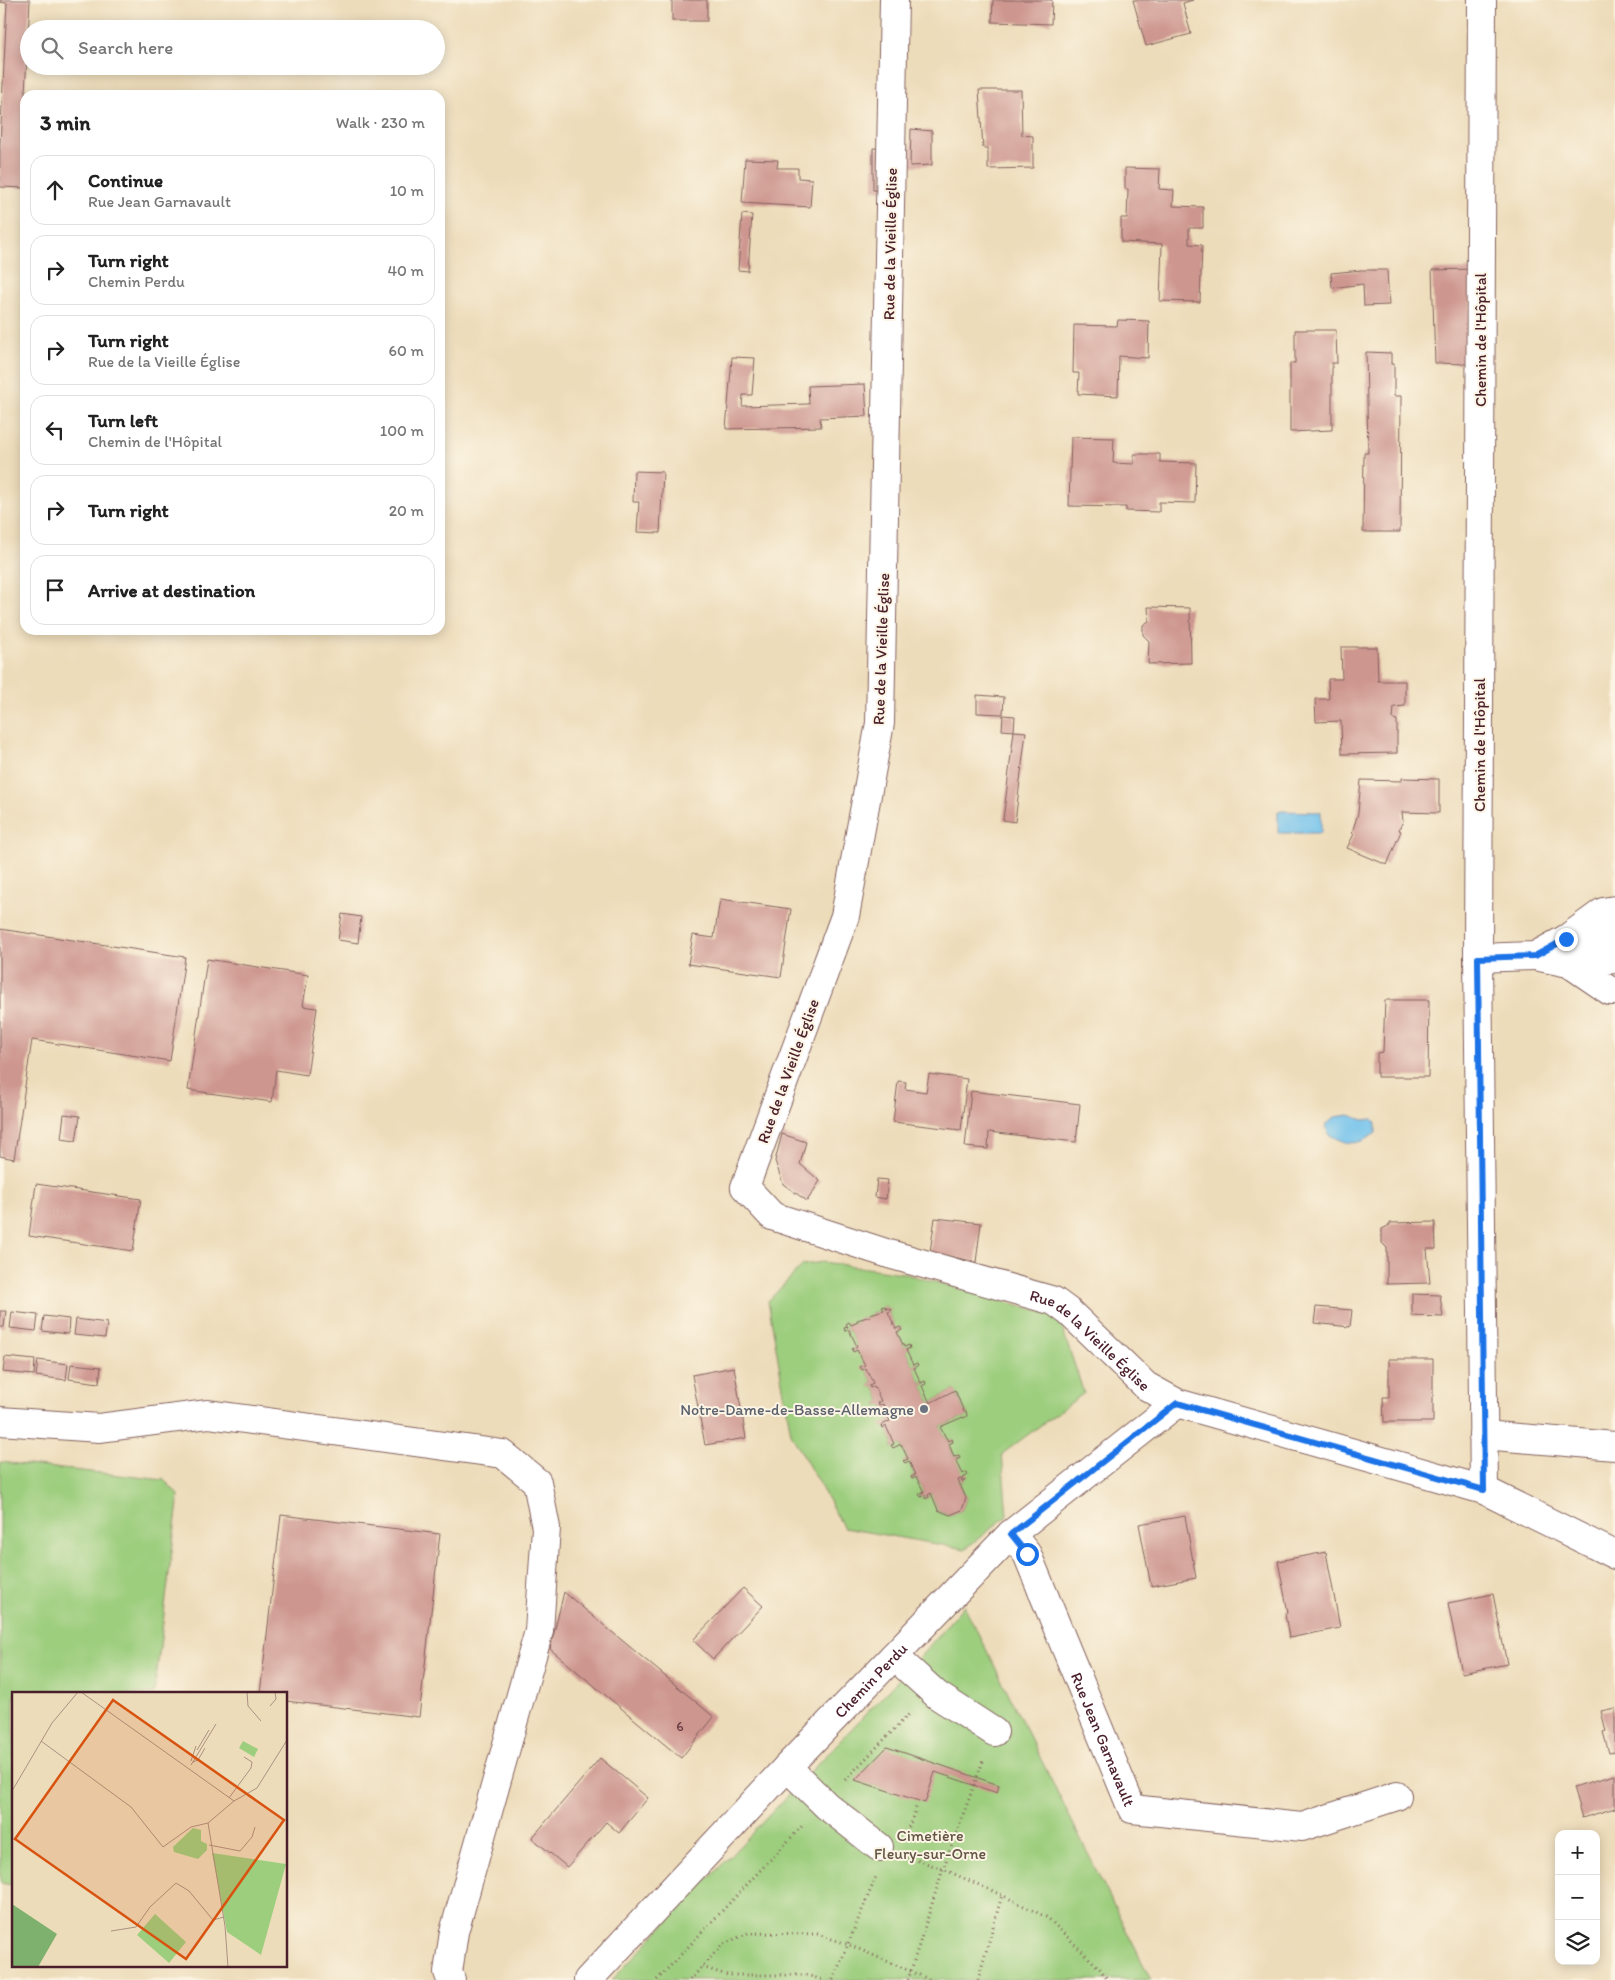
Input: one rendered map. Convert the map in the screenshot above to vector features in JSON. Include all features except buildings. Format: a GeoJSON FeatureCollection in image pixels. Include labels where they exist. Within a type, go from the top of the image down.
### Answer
{"type":"FeatureCollection","features":[{"type":"Feature","properties":{"kind":"street","name":"Rue de la Vieille Église"},"geometry":{"type":"LineString","coordinates":[[894,0],[880,723],[844,916],[745,1188],[772,1216],[889,1254],[1054,1301],[1069,1312],[1146,1386],[1177,1403],[1484,1490],[1615,1555]]}},
{"type":"Feature","properties":{"kind":"street","name":"Chemin de l'Hôpital"},"geometry":{"type":"LineString","coordinates":[[1482,0],[1478,958],[1484,1490]]}},
{"type":"Feature","properties":{"kind":"street"},"geometry":{"type":"LineString","coordinates":[[1567,951],[1603,912],[1615,910]]}},
{"type":"Feature","properties":{"kind":"street"},"geometry":{"type":"LineString","coordinates":[[1478,958],[1535,956],[1567,951],[1615,937]]}},
{"type":"Feature","properties":{"kind":"street"},"geometry":{"type":"LineString","coordinates":[[1567,951],[1615,959]]}},
{"type":"Feature","properties":{"kind":"street"},"geometry":{"type":"LineString","coordinates":[[1567,951],[1610,991],[1615,991]]}},
{"type":"Feature","properties":{"kind":"street","name":"Chemin Perdu"},"geometry":{"type":"LineString","coordinates":[[588,1980],[787,1767],[1011,1534],[1177,1403]]}},
{"type":"Feature","properties":{"kind":"street"},"geometry":{"type":"LineString","coordinates":[[0,1421],[99,1428],[208,1414],[503,1454],[537,1482],[546,1528],[539,1631],[454,1932],[448,1972],[451,1980]]}},
{"type":"Feature","properties":{"kind":"street"},"geometry":{"type":"LineString","coordinates":[[1482,1435],[1615,1446]]}},
{"type":"Feature","properties":{"kind":"street","name":"Rue Jean Garnavault"},"geometry":{"type":"LineString","coordinates":[[1011,1534],[1027,1554],[1132,1808],[1302,1827],[1397,1796]]}},
{"type":"Feature","properties":{"kind":"street"},"geometry":{"type":"LineString","coordinates":[[894,1656],[937,1695],[994,1732]]}},
{"type":"Feature","properties":{"kind":"street"},"geometry":{"type":"LineString","coordinates":[[787,1767],[885,1857]]}},
{"type":"Feature","properties":{"kind":"path"},"geometry":{"type":"LineString","coordinates":[[657,1980],[918,1704],[937,1695]]}},
{"type":"Feature","properties":{"kind":"path"},"geometry":{"type":"LineString","coordinates":[[908,1980],[943,1869],[994,1732]]}},
{"type":"Feature","properties":{"kind":"path"},"geometry":{"type":"LineString","coordinates":[[833,1980],[885,1857],[917,1804]]}},
{"type":"Feature","properties":{"kind":"path"},"geometry":{"type":"LineString","coordinates":[[885,1857],[943,1869],[1048,1918],[1100,1969],[1108,1980]]}},
{"type":"Feature","properties":{"kind":"path"},"geometry":{"type":"LineString","coordinates":[[978,1980],[1002,1895]]}},
{"type":"Feature","properties":{"kind":"path"},"geometry":{"type":"LineString","coordinates":[[690,1980],[722,1945],[748,1933],[817,1934],[847,1944],[931,1980]]}},
{"type":"Feature","properties":{"kind":"path"},"geometry":{"type":"LineString","coordinates":[[702,1967],[727,1975],[806,1975],[824,1980]]}},
{"type":"Feature","properties":{"kind":"green space"},"geometry":{"type":"Polygon","coordinates":[[[823,1262],[902,1273],[1058,1316],[1084,1393],[1002,1454],[1007,1516],[965,1549],[844,1528],[791,1434],[768,1301],[803,1265],[823,1262]],[[885,1306],[882,1307],[884,1310],[871,1313],[871,1316],[857,1320],[858,1322],[851,1325],[847,1323],[848,1327],[844,1329],[845,1331],[849,1330],[857,1346],[852,1349],[853,1351],[857,1350],[865,1365],[861,1367],[862,1369],[866,1368],[873,1383],[869,1385],[870,1387],[874,1386],[881,1401],[877,1403],[878,1406],[883,1404],[890,1421],[882,1425],[883,1428],[886,1426],[894,1444],[891,1445],[892,1448],[901,1444],[908,1459],[904,1463],[909,1461],[915,1475],[911,1477],[912,1479],[916,1477],[924,1492],[919,1494],[920,1497],[925,1495],[927,1499],[931,1493],[938,1510],[950,1515],[962,1510],[966,1498],[958,1480],[964,1481],[963,1478],[968,1475],[963,1474],[956,1460],[960,1458],[959,1455],[954,1457],[949,1444],[953,1442],[952,1439],[948,1441],[940,1427],[966,1417],[966,1411],[964,1412],[958,1395],[954,1390],[930,1403],[922,1386],[926,1384],[925,1381],[921,1383],[914,1368],[918,1366],[917,1363],[913,1365],[906,1350],[910,1347],[909,1345],[904,1347],[897,1332],[901,1330],[901,1327],[896,1329],[888,1312],[891,1310],[890,1308],[887,1309],[885,1306]]]}},
{"type":"Feature","properties":{"kind":"green space"},"geometry":{"type":"Polygon","coordinates":[[[0,1462],[164,1480],[179,1495],[154,1692],[12,1692],[12,1885],[0,1883],[0,1462]]]}},
{"type":"Feature","properties":{"kind":"green space","name":"Cimetière Fleury-sur-Orne"},"geometry":{"type":"Polygon","coordinates":[[[964,1605],[1151,1980],[612,1980],[919,1658],[964,1605]]]}},
{"type":"Feature","properties":{"kind":"water"},"geometry":{"type":"Polygon","coordinates":[[[1278,811],[1321,812],[1321,833],[1278,833],[1278,811]]]}},
{"type":"Feature","properties":{"kind":"water"},"geometry":{"type":"Polygon","coordinates":[[[1349,1115],[1363,1120],[1373,1119],[1376,1124],[1376,1133],[1352,1143],[1342,1141],[1328,1134],[1326,1125],[1335,1117],[1349,1115]]]}},
{"type":"Feature","properties":{"kind":"place","name":"Notre-Dame-de-Basse-Allemagne"},"geometry":{"type":"Point","coordinates":[924,1409]}},
{"type":"Feature","properties":{"kind":"route"},"geometry":{"type":"LineString","coordinates":[[1027,1554],[1011,1534],[1177,1403],[1484,1490],[1478,958],[1535,956],[1566,939]]}}]}
